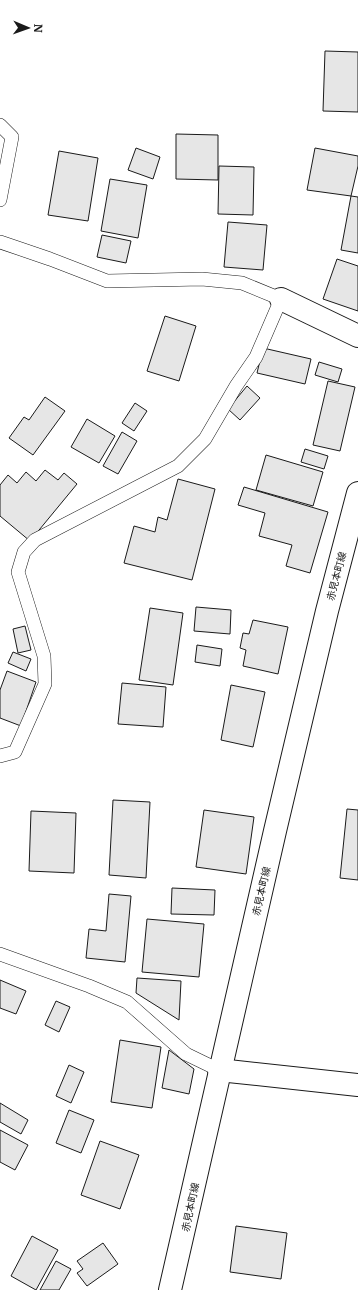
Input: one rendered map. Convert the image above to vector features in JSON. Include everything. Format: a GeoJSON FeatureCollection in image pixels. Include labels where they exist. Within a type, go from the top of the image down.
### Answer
{"type":"FeatureCollection","features":[{"type":"Feature","properties":{"kind":"main road"},"geometry":{"type":"LineString","coordinates":[[281,299],[358,336]]}},
{"type":"Feature","properties":{"kind":"main road","name":"赤見本町線"},"geometry":{"type":"LineString","coordinates":[[170,1290],[219,1070],[327,611],[358,493]]}},
{"type":"Feature","properties":{"kind":"main road"},"geometry":{"type":"LineString","coordinates":[[219,1070],[358,1085]]}},
{"type":"Feature","properties":{"kind":"lane"},"geometry":{"type":"LineString","coordinates":[[0,125],[12,137],[0,200]]}},
{"type":"Feature","properties":{"kind":"lane"},"geometry":{"type":"LineString","coordinates":[[0,242],[107,281],[202,279],[235,282],[242,283],[281,299],[256,357],[236,386],[205,439],[178,466],[35,540],[24,552],[18,572],[44,656],[45,684],[15,752],[0,756]]}},
{"type":"Feature","properties":{"kind":"lane"},"geometry":{"type":"LineString","coordinates":[[0,954],[90,986],[127,1002],[186,1054],[219,1070]]}},
{"type":"Feature","properties":{"kind":"building"},"geometry":{"type":"Polygon","coordinates":[[[325,51],[358,52],[358,112],[323,111],[325,51]]]}},
{"type":"Feature","properties":{"kind":"building"},"geometry":{"type":"Polygon","coordinates":[[[176,134],[218,135],[218,180],[176,179],[176,134]]]}},
{"type":"Feature","properties":{"kind":"building"},"geometry":{"type":"Polygon","coordinates":[[[136,148],[160,157],[153,179],[128,170],[136,148]]]}},
{"type":"Feature","properties":{"kind":"building"},"geometry":{"type":"Polygon","coordinates":[[[315,148],[358,156],[358,166],[351,196],[307,190],[315,148]]]}},
{"type":"Feature","properties":{"kind":"building"},"geometry":{"type":"Polygon","coordinates":[[[59,151],[98,158],[88,221],[48,215],[59,151]]]}},
{"type":"Feature","properties":{"kind":"building"},"geometry":{"type":"Polygon","coordinates":[[[219,166],[254,167],[253,215],[218,214],[219,166]]]}},
{"type":"Feature","properties":{"kind":"building"},"geometry":{"type":"Polygon","coordinates":[[[110,179],[147,185],[138,238],[101,231],[110,179]]]}},
{"type":"Feature","properties":{"kind":"building"},"geometry":{"type":"Polygon","coordinates":[[[351,196],[358,197],[358,253],[341,250],[351,196]]]}},
{"type":"Feature","properties":{"kind":"building"},"geometry":{"type":"Polygon","coordinates":[[[228,222],[267,225],[263,270],[224,267],[228,222]]]}},
{"type":"Feature","properties":{"kind":"building"},"geometry":{"type":"Polygon","coordinates":[[[102,235],[131,241],[126,263],[97,257],[102,235]]]}},
{"type":"Feature","properties":{"kind":"building"},"geometry":{"type":"Polygon","coordinates":[[[337,259],[358,266],[358,311],[323,299],[337,259]]]}},
{"type":"Feature","properties":{"kind":"building"},"geometry":{"type":"Polygon","coordinates":[[[165,316],[196,326],[179,381],[147,371],[165,316]]]}},
{"type":"Feature","properties":{"kind":"building"},"geometry":{"type":"Polygon","coordinates":[[[263,348],[311,359],[305,384],[257,373],[263,348]]]}},
{"type":"Feature","properties":{"kind":"building"},"geometry":{"type":"Polygon","coordinates":[[[319,362],[342,369],[338,382],[315,375],[319,362]]]}},
{"type":"Feature","properties":{"kind":"building"},"geometry":{"type":"Polygon","coordinates":[[[328,381],[355,387],[340,451],[313,445],[328,381]]]}},
{"type":"Feature","properties":{"kind":"building"},"geometry":{"type":"Polygon","coordinates":[[[247,386],[260,398],[240,420],[228,409],[247,386]]]}},
{"type":"Feature","properties":{"kind":"building"},"geometry":{"type":"Polygon","coordinates":[[[45,397],[65,411],[33,455],[9,438],[24,417],[29,420],[45,397]]]}},
{"type":"Feature","properties":{"kind":"building"},"geometry":{"type":"Polygon","coordinates":[[[135,403],[147,411],[134,431],[122,423],[135,403]]]}},
{"type":"Feature","properties":{"kind":"building"},"geometry":{"type":"Polygon","coordinates":[[[87,419],[115,436],[99,463],[71,447],[87,419]]]}},
{"type":"Feature","properties":{"kind":"building"},"geometry":{"type":"Polygon","coordinates":[[[122,432],[137,441],[118,474],[103,466],[122,432]]]}},
{"type":"Feature","properties":{"kind":"building"},"geometry":{"type":"Polygon","coordinates":[[[305,449],[328,456],[324,469],[301,462],[305,449]]]}},
{"type":"Feature","properties":{"kind":"building"},"geometry":{"type":"Polygon","coordinates":[[[266,455],[323,472],[313,506],[256,490],[266,455]]]}},
{"type":"Feature","properties":{"kind":"building"},"geometry":{"type":"Polygon","coordinates":[[[45,470],[58,480],[64,473],[77,484],[30,541],[0,516],[0,485],[8,475],[17,483],[26,472],[36,481],[45,470]]]}},
{"type":"Feature","properties":{"kind":"building"},"geometry":{"type":"Polygon","coordinates":[[[178,479],[215,489],[192,580],[124,563],[134,526],[155,532],[158,517],[167,520],[178,479]]]}},
{"type":"Feature","properties":{"kind":"building"},"geometry":{"type":"Polygon","coordinates":[[[244,487],[328,512],[310,573],[286,566],[292,545],[259,536],[265,513],[238,505],[244,487]]]}},
{"type":"Feature","properties":{"kind":"building"},"geometry":{"type":"Polygon","coordinates":[[[196,607],[231,610],[230,634],[194,631],[196,607]]]}},
{"type":"Feature","properties":{"kind":"building"},"geometry":{"type":"Polygon","coordinates":[[[150,608],[183,613],[173,685],[139,680],[150,608]]]}},
{"type":"Feature","properties":{"kind":"building"},"geometry":{"type":"Polygon","coordinates":[[[253,620],[288,627],[278,674],[243,666],[246,650],[240,648],[243,633],[249,634],[253,620]]]}},
{"type":"Feature","properties":{"kind":"building"},"geometry":{"type":"Polygon","coordinates":[[[25,626],[31,650],[18,653],[13,629],[25,626]]]}},
{"type":"Feature","properties":{"kind":"building"},"geometry":{"type":"Polygon","coordinates":[[[197,645],[222,649],[220,666],[195,662],[197,645]]]}},
{"type":"Feature","properties":{"kind":"building"},"geometry":{"type":"Polygon","coordinates":[[[13,652],[31,659],[26,671],[8,663],[13,652]]]}},
{"type":"Feature","properties":{"kind":"building"},"geometry":{"type":"Polygon","coordinates":[[[7,671],[36,682],[21,726],[0,718],[0,690],[7,671]]]}},
{"type":"Feature","properties":{"kind":"building"},"geometry":{"type":"Polygon","coordinates":[[[122,683],[166,687],[163,727],[118,724],[122,683]]]}},
{"type":"Feature","properties":{"kind":"building"},"geometry":{"type":"Polygon","coordinates":[[[231,685],[265,692],[253,747],[221,740],[231,685]]]}},
{"type":"Feature","properties":{"kind":"building"},"geometry":{"type":"Polygon","coordinates":[[[113,800],[150,802],[146,878],[109,875],[113,800]]]}},
{"type":"Feature","properties":{"kind":"building"},"geometry":{"type":"Polygon","coordinates":[[[347,809],[358,810],[358,880],[340,878],[347,809]]]}},
{"type":"Feature","properties":{"kind":"building"},"geometry":{"type":"Polygon","coordinates":[[[204,810],[254,817],[246,874],[196,867],[204,810]]]}},
{"type":"Feature","properties":{"kind":"building"},"geometry":{"type":"Polygon","coordinates":[[[31,811],[76,813],[74,873],[29,871],[31,811]]]}},
{"type":"Feature","properties":{"kind":"building"},"geometry":{"type":"Polygon","coordinates":[[[172,888],[215,890],[214,915],[171,914],[172,888]]]}},
{"type":"Feature","properties":{"kind":"building"},"geometry":{"type":"Polygon","coordinates":[[[109,894],[131,896],[125,962],[86,958],[89,929],[106,931],[109,894]]]}},
{"type":"Feature","properties":{"kind":"building"},"geometry":{"type":"Polygon","coordinates":[[[147,919],[204,924],[199,977],[142,972],[147,919]]]}},
{"type":"Feature","properties":{"kind":"building"},"geometry":{"type":"Polygon","coordinates":[[[137,978],[181,981],[179,1020],[136,993],[137,978]]]}},
{"type":"Feature","properties":{"kind":"building"},"geometry":{"type":"Polygon","coordinates":[[[0,980],[26,991],[16,1014],[0,1008],[0,980]]]}},
{"type":"Feature","properties":{"kind":"building"},"geometry":{"type":"Polygon","coordinates":[[[56,1001],[70,1007],[59,1032],[45,1025],[56,1001]]]}},
{"type":"Feature","properties":{"kind":"building"},"geometry":{"type":"Polygon","coordinates":[[[120,1040],[161,1047],[152,1108],[111,1102],[120,1040]]]}},
{"type":"Feature","properties":{"kind":"building"},"geometry":{"type":"Polygon","coordinates":[[[169,1050],[194,1069],[189,1094],[162,1088],[169,1050]]]}},
{"type":"Feature","properties":{"kind":"building"},"geometry":{"type":"Polygon","coordinates":[[[69,1065],[84,1072],[71,1103],[56,1096],[69,1065]]]}},
{"type":"Feature","properties":{"kind":"building"},"geometry":{"type":"Polygon","coordinates":[[[0,1103],[28,1120],[21,1134],[0,1122],[0,1103]]]}},
{"type":"Feature","properties":{"kind":"building"},"geometry":{"type":"Polygon","coordinates":[[[69,1110],[94,1120],[81,1153],[56,1143],[69,1110]]]}},
{"type":"Feature","properties":{"kind":"building"},"geometry":{"type":"Polygon","coordinates":[[[0,1130],[28,1145],[15,1170],[0,1162],[0,1130]]]}},
{"type":"Feature","properties":{"kind":"building"},"geometry":{"type":"Polygon","coordinates":[[[100,1141],[139,1155],[120,1209],[81,1195],[100,1141]]]}},
{"type":"Feature","properties":{"kind":"building"},"geometry":{"type":"Polygon","coordinates":[[[236,1226],[287,1233],[281,1279],[230,1272],[236,1226]]]}},
{"type":"Feature","properties":{"kind":"building"},"geometry":{"type":"Polygon","coordinates":[[[32,1236],[58,1250],[36,1290],[11,1276],[32,1236]]]}},
{"type":"Feature","properties":{"kind":"building"},"geometry":{"type":"Polygon","coordinates":[[[103,1243],[118,1264],[87,1286],[77,1273],[83,1269],[77,1261],[103,1243]]]}},
{"type":"Feature","properties":{"kind":"building"},"geometry":{"type":"Polygon","coordinates":[[[56,1261],[71,1269],[59,1290],[40,1290],[56,1261]]]}}]}
